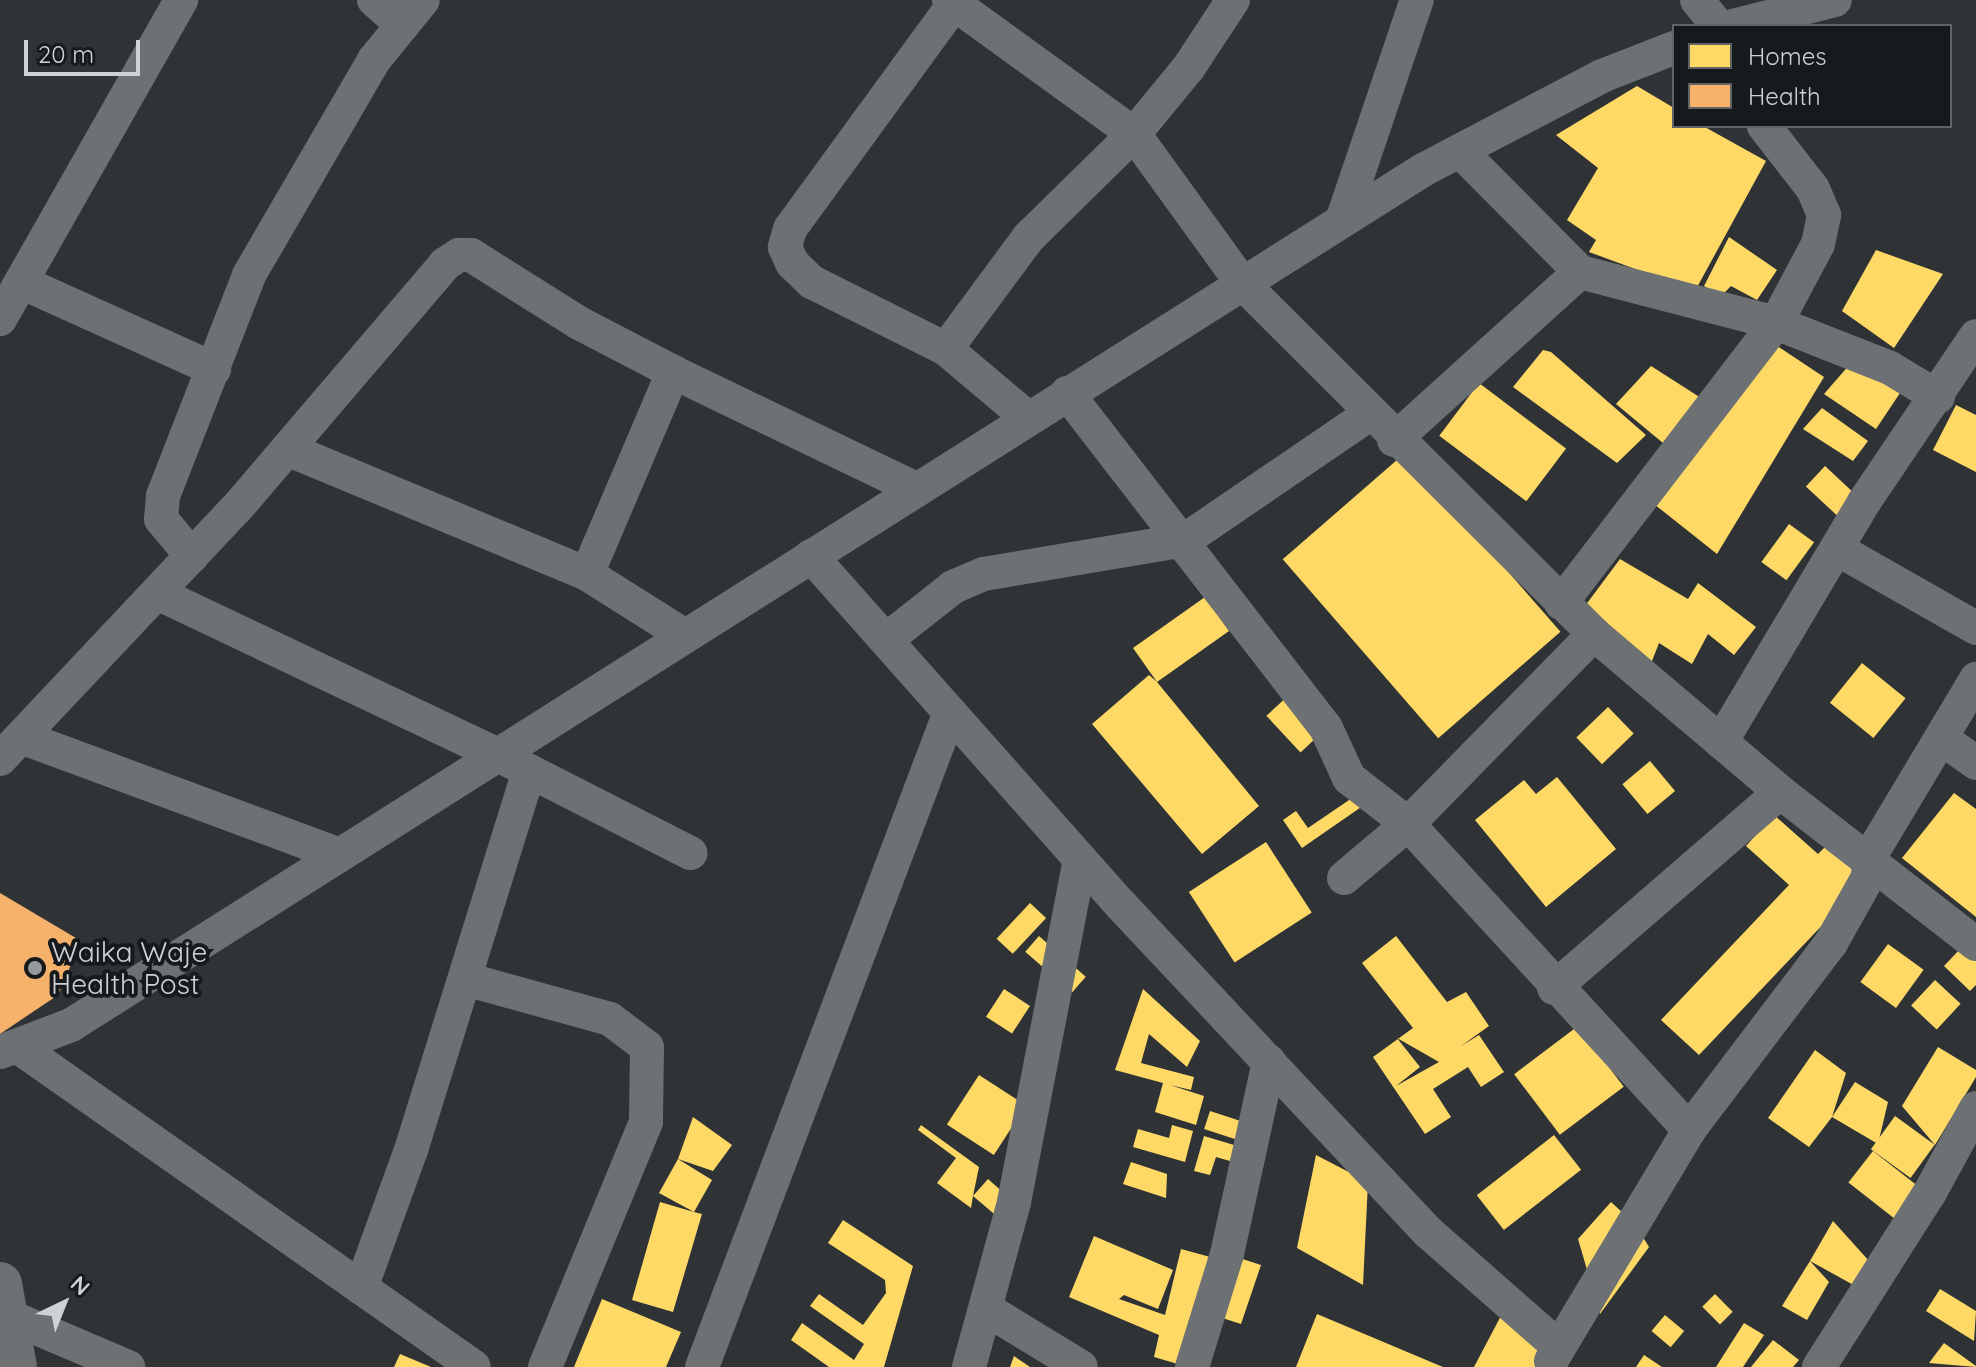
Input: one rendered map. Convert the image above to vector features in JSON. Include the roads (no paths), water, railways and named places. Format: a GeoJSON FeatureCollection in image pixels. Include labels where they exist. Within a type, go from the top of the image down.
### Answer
{"type":"FeatureCollection","features":[{"type":"Feature","properties":{"kind":"street"},"geometry":{"type":"LineString","coordinates":[[0,319],[181,0]]}},
{"type":"Feature","properties":{"kind":"street"},"geometry":{"type":"LineString","coordinates":[[192,556],[161,519],[163,496],[249,275],[358,87],[413,12],[374,0]]}},
{"type":"Feature","properties":{"kind":"street"},"geometry":{"type":"LineString","coordinates":[[946,349],[1028,238],[1134,134],[1189,67],[1233,0]]}},
{"type":"Feature","properties":{"kind":"street"},"geometry":{"type":"LineString","coordinates":[[1343,218],[1417,0]]}},
{"type":"Feature","properties":{"kind":"street"},"geometry":{"type":"LineString","coordinates":[[1697,0],[1716,24]]}},
{"type":"Feature","properties":{"kind":"street"},"geometry":{"type":"LineString","coordinates":[[1741,24],[1835,0]]}},
{"type":"Feature","properties":{"kind":"street"},"geometry":{"type":"LineString","coordinates":[[1028,418],[946,349],[812,282],[792,263],[785,247],[790,229],[952,2],[1134,134],[1241,282],[1394,440],[1594,634],[1780,792],[1976,944]]}},
{"type":"Feature","properties":{"kind":"street"},"geometry":{"type":"LineString","coordinates":[[9,1049],[71,1025],[1343,218],[1460,151],[1602,76],[1672,49]]}},
{"type":"Feature","properties":{"kind":"street"},"geometry":{"type":"LineString","coordinates":[[1561,603],[1776,323],[1818,244],[1824,215],[1813,189],[1766,128]]}},
{"type":"Feature","properties":{"kind":"street"},"geometry":{"type":"LineString","coordinates":[[1460,151],[1580,272],[1776,323],[1890,368],[1938,397]]}},
{"type":"Feature","properties":{"kind":"street"},"geometry":{"type":"LineString","coordinates":[[340,855],[11,748],[192,556],[445,264],[459,255],[471,255],[579,323],[673,372],[916,489]]}},
{"type":"Feature","properties":{"kind":"street"},"geometry":{"type":"LineString","coordinates":[[1394,440],[1580,272]]}},
{"type":"Feature","properties":{"kind":"street"},"geometry":{"type":"LineString","coordinates":[[21,282],[214,369]]}},
{"type":"Feature","properties":{"kind":"street"},"geometry":{"type":"LineString","coordinates":[[1721,742],[1837,549],[1976,336]]}},
{"type":"Feature","properties":{"kind":"street"},"geometry":{"type":"LineString","coordinates":[[587,574],[673,372]]}},
{"type":"Feature","properties":{"kind":"street"},"geometry":{"type":"LineString","coordinates":[[1067,393],[1185,540],[1326,728],[1349,778],[1408,824],[1554,988],[1689,1130]]}},
{"type":"Feature","properties":{"kind":"street"},"geometry":{"type":"LineString","coordinates":[[886,640],[953,587],[984,574],[1185,540],[1370,414]]}},
{"type":"Feature","properties":{"kind":"street"},"geometry":{"type":"LineString","coordinates":[[287,449],[587,574],[685,636]]}},
{"type":"Feature","properties":{"kind":"street"},"geometry":{"type":"LineString","coordinates":[[1837,549],[1976,628]]}},
{"type":"Feature","properties":{"kind":"street"},"geometry":{"type":"LineString","coordinates":[[811,556],[1080,859],[1428,1232],[1553,1357],[1689,1130],[1831,943],[1868,877],[1869,858],[1976,679]]}},
{"type":"Feature","properties":{"kind":"street"},"geometry":{"type":"LineString","coordinates":[[157,593],[498,755],[690,853]]}},
{"type":"Feature","properties":{"kind":"street"},"geometry":{"type":"LineString","coordinates":[[1344,878],[1408,824],[1594,634]]}},
{"type":"Feature","properties":{"kind":"street"},"geometry":{"type":"LineString","coordinates":[[702,1367],[950,712]]}},
{"type":"Feature","properties":{"kind":"street"},"geometry":{"type":"LineString","coordinates":[[1941,738],[1976,763]]}},
{"type":"Feature","properties":{"kind":"street"},"geometry":{"type":"LineString","coordinates":[[361,1288],[465,979],[529,771]]}},
{"type":"Feature","properties":{"kind":"street"},"geometry":{"type":"LineString","coordinates":[[1554,988],[1780,792]]}},
{"type":"Feature","properties":{"kind":"street"},"geometry":{"type":"LineString","coordinates":[[969,1367],[1014,1202],[1080,859]]}},
{"type":"Feature","properties":{"kind":"street"},"geometry":{"type":"LineString","coordinates":[[465,979],[610,1019],[647,1047],[646,1122],[545,1367]]}},
{"type":"Feature","properties":{"kind":"street"},"geometry":{"type":"LineString","coordinates":[[9,1049],[474,1367]]}},
{"type":"Feature","properties":{"kind":"street"},"geometry":{"type":"LineString","coordinates":[[1192,1367],[1227,1254],[1269,1062]]}},
{"type":"Feature","properties":{"kind":"street"},"geometry":{"type":"LineString","coordinates":[[1819,1367],[1929,1194],[1976,1108]]}},
{"type":"Feature","properties":{"kind":"street"},"geometry":{"type":"LineString","coordinates":[[3,1300],[15,1367]]}},
{"type":"Feature","properties":{"kind":"street"},"geometry":{"type":"LineString","coordinates":[[3,1300],[128,1367]]}},
{"type":"Feature","properties":{"kind":"street"},"geometry":{"type":"LineString","coordinates":[[986,1309],[1081,1367]]}},
{"type":"Feature","properties":{"kind":"place","name":"Waika Waje Health Post"},"geometry":{"type":"Point","coordinates":[35,968]}}]}
